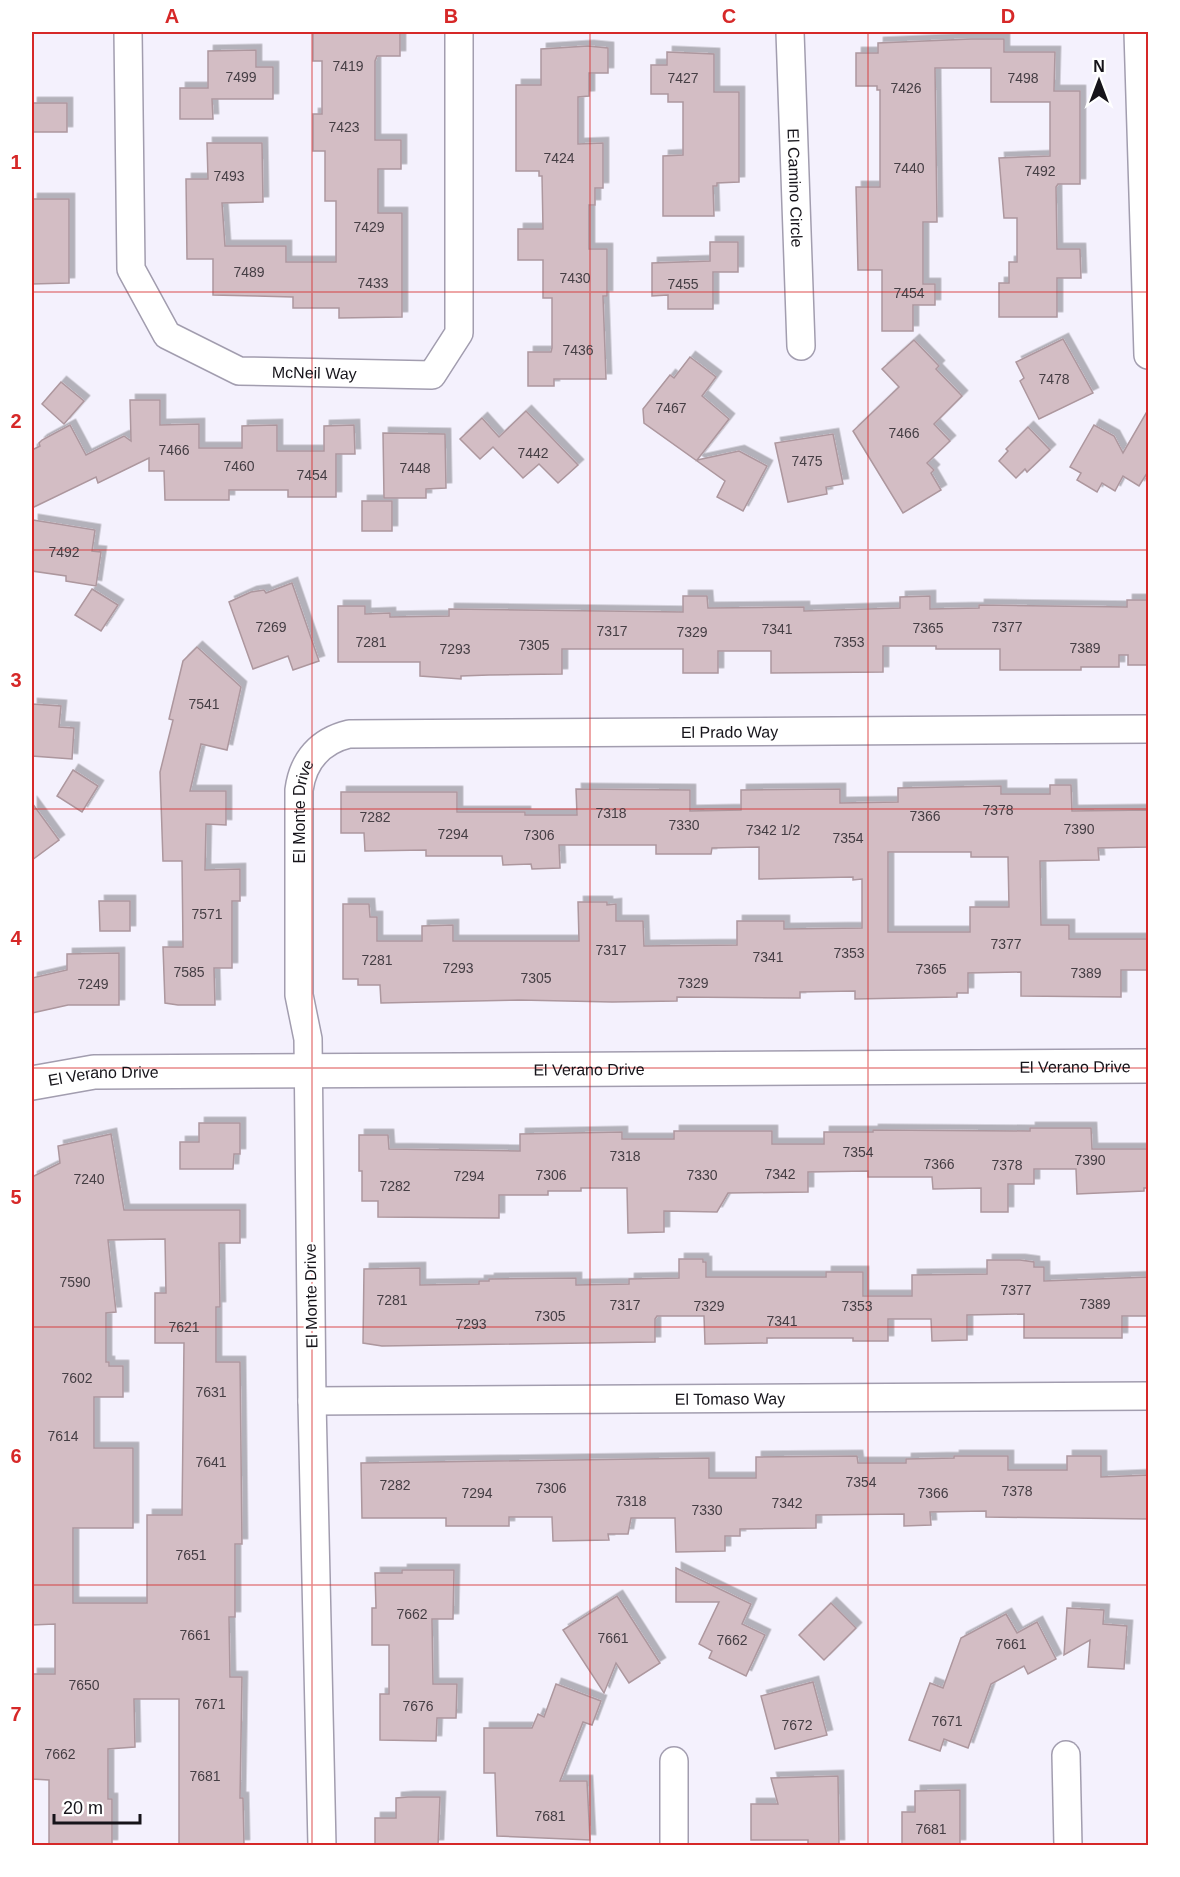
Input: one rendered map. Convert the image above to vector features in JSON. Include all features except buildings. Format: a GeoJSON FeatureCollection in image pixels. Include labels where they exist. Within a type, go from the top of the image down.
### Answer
{"type":"FeatureCollection","features":[{"type":"Feature","properties":{"kind":"street","name":"McNeil Way"},"geometry":{"type":"LineString","coordinates":[[128,32],[131,269],[167,335],[239,371],[432,375],[459,333],[459,32]]}},
{"type":"Feature","properties":{"kind":"street","name":"El Camino Circle"},"geometry":{"type":"LineString","coordinates":[[790,32],[801,346]]}},
{"type":"Feature","properties":{"kind":"street"},"geometry":{"type":"LineString","coordinates":[[1138,32],[1149,355]]}},
{"type":"Feature","properties":{"kind":"street","name":"El Prado Way"},"geometry":{"type":"LineString","coordinates":[[308,745],[349,734],[1149,729]]}},
{"type":"Feature","properties":{"kind":"street","name":"El Monte Drive"},"geometry":{"type":"LineString","coordinates":[[308,745],[306,763],[298,790],[299,995],[308,1040],[312,1401],[322,1845]]}},
{"type":"Feature","properties":{"kind":"street","name":"El Verano Drive"},"geometry":{"type":"LineString","coordinates":[[32,1083],[94,1072],[1149,1066]]}},
{"type":"Feature","properties":{"kind":"street","name":"El Tomaso Way"},"geometry":{"type":"LineString","coordinates":[[312,1401],[1149,1396]]}},
{"type":"Feature","properties":{"kind":"street"},"geometry":{"type":"LineString","coordinates":[[1066,1755],[1068,1845]]}},
{"type":"Feature","properties":{"kind":"street"},"geometry":{"type":"LineString","coordinates":[[674,1761],[674,1845]]}}]}
